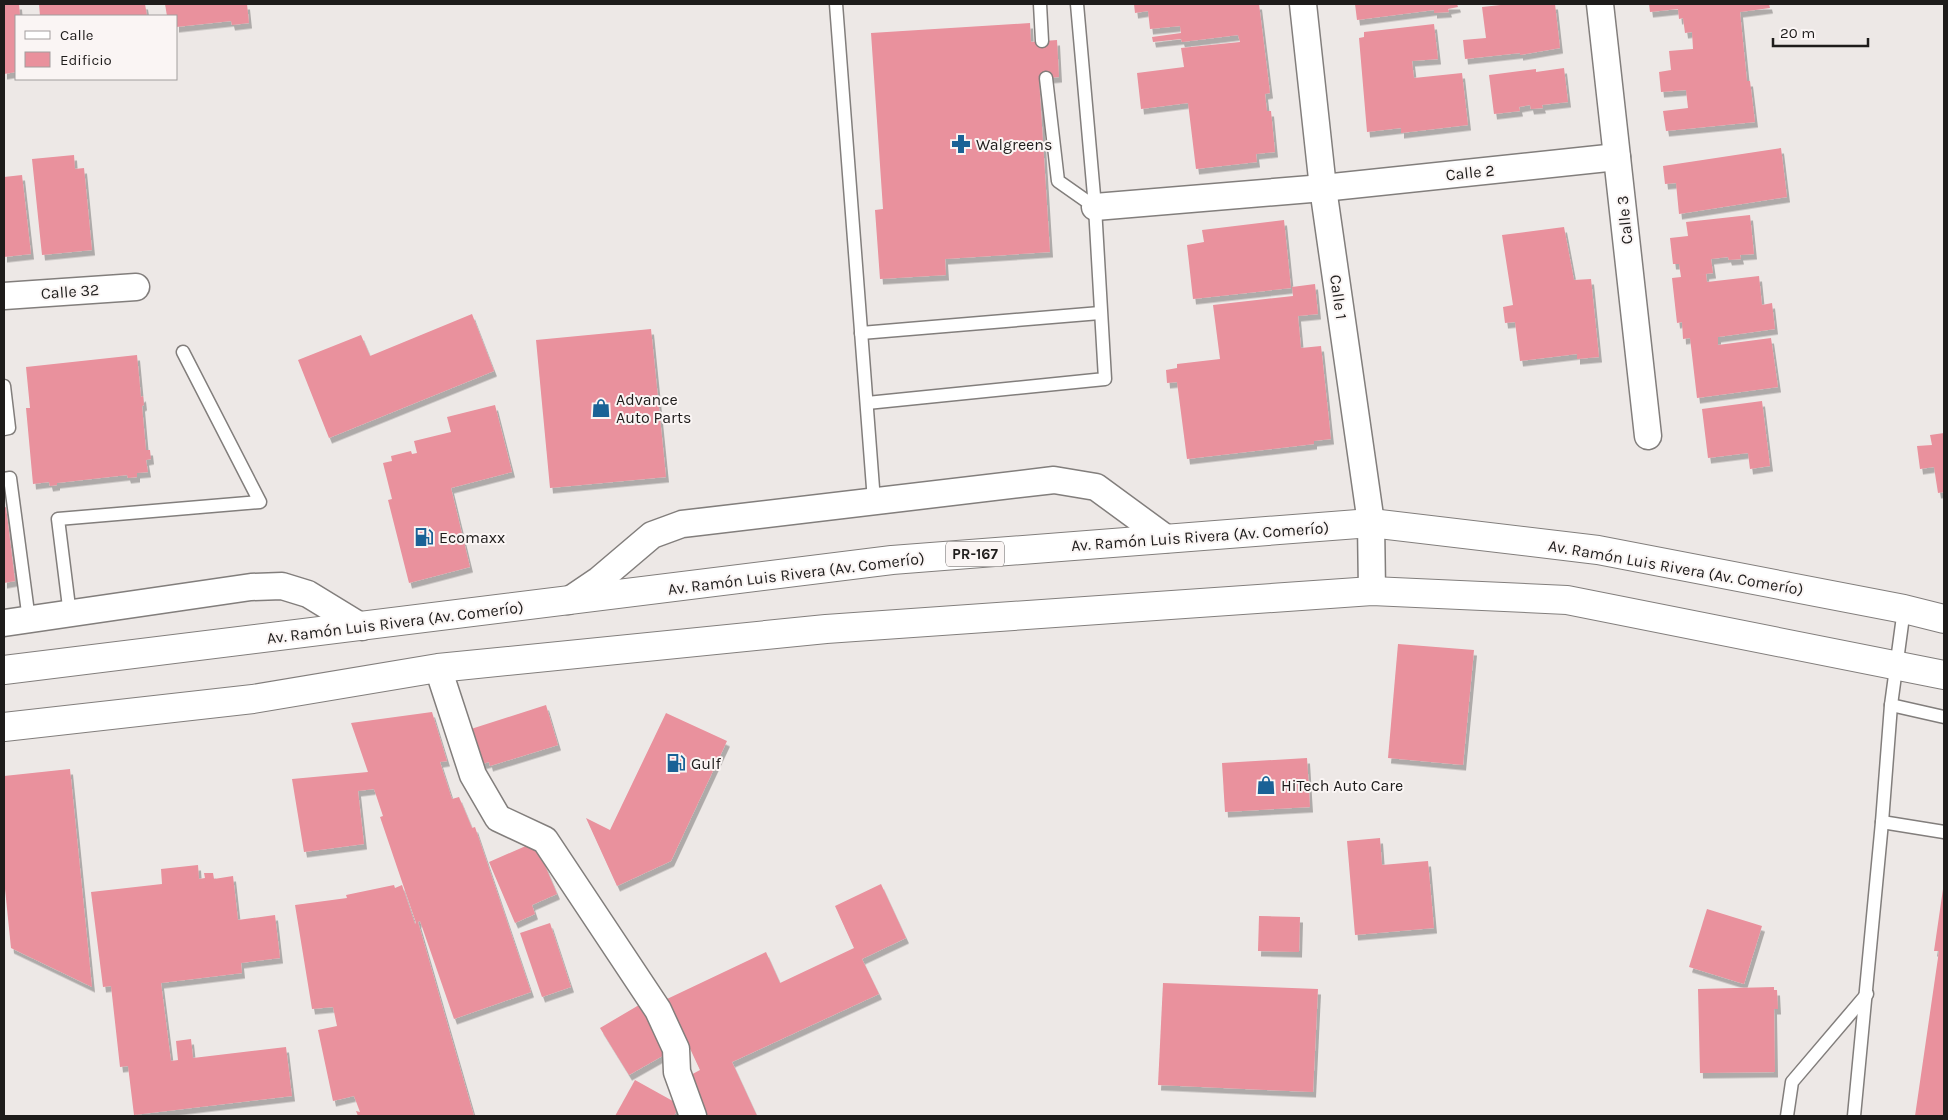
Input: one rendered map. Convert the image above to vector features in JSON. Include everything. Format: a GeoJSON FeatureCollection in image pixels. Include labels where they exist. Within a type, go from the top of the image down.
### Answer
{"type":"FeatureCollection","features":[{"type":"Feature","properties":{"kind":"main road","name":"Av. Ramón Luis Rivera (Av. Comerío)"},"geometry":{"type":"LineString","coordinates":[[4,670],[892,560],[1371,523],[1598,550],[1904,609],[1944,620]]}},
{"type":"Feature","properties":{"kind":"main road"},"geometry":{"type":"LineString","coordinates":[[4,726],[253,699],[438,668],[826,629],[1372,591],[1567,600],[1944,675]]}},
{"type":"Feature","properties":{"kind":"street","name":"Calle 1"},"geometry":{"type":"LineString","coordinates":[[1302,4],[1324,188],[1371,523],[1372,591]]}},
{"type":"Feature","properties":{"kind":"street","name":"Calle 3"},"geometry":{"type":"LineString","coordinates":[[1600,4],[1648,436]]}},
{"type":"Feature","properties":{"kind":"street","name":"Calle 2"},"geometry":{"type":"LineString","coordinates":[[1095,207],[1324,188],[1617,156]]}},
{"type":"Feature","properties":{"kind":"street","name":"Calle 32"},"geometry":{"type":"LineString","coordinates":[[4,296],[136,287]]}},
{"type":"Feature","properties":{"kind":"street"},"geometry":{"type":"LineString","coordinates":[[568,601],[599,580],[652,535],[682,524],[1054,480],[1096,487],[1167,539]]}},
{"type":"Feature","properties":{"kind":"street"},"geometry":{"type":"LineString","coordinates":[[16,622],[251,587],[282,586],[308,594],[362,627]]}},
{"type":"Feature","properties":{"kind":"street"},"geometry":{"type":"LineString","coordinates":[[438,668],[473,775],[498,818],[546,840],[658,1010],[676,1049],[677,1072],[693,1116]]}},
{"type":"Feature","properties":{"kind":"lane"},"geometry":{"type":"LineString","coordinates":[[836,4],[874,501]]}},
{"type":"Feature","properties":{"kind":"lane"},"geometry":{"type":"LineString","coordinates":[[1040,4],[1042,41]]}},
{"type":"Feature","properties":{"kind":"lane"},"geometry":{"type":"LineString","coordinates":[[866,403],[1105,379],[1095,207],[1076,4]]}},
{"type":"Feature","properties":{"kind":"lane"},"geometry":{"type":"LineString","coordinates":[[1046,78],[1058,181],[1095,207]]}},
{"type":"Feature","properties":{"kind":"lane"},"geometry":{"type":"LineString","coordinates":[[861,332],[1100,313]]}},
{"type":"Feature","properties":{"kind":"lane"},"geometry":{"type":"LineString","coordinates":[[70,615],[58,519],[260,502],[183,352]]}},
{"type":"Feature","properties":{"kind":"lane"},"geometry":{"type":"LineString","coordinates":[[4,386],[8,428],[4,428]]}},
{"type":"Feature","properties":{"kind":"lane"},"geometry":{"type":"LineString","coordinates":[[4,479],[10,478],[16,622]]}},
{"type":"Feature","properties":{"kind":"lane"},"geometry":{"type":"LineString","coordinates":[[1854,1116],[1867,994],[1891,705],[1904,609]]}},
{"type":"Feature","properties":{"kind":"lane"},"geometry":{"type":"LineString","coordinates":[[1891,705],[1944,716]]}},
{"type":"Feature","properties":{"kind":"lane"},"geometry":{"type":"LineString","coordinates":[[1882,822],[1944,832]]}},
{"type":"Feature","properties":{"kind":"lane"},"geometry":{"type":"LineString","coordinates":[[1787,1116],[1792,1082],[1867,994]]}},
{"type":"Feature","properties":{"kind":"building"},"geometry":{"type":"Polygon","coordinates":[[[4,4],[19,4],[20,15],[15,15],[15,72],[4,74],[4,4]]]}},
{"type":"Feature","properties":{"kind":"building"},"geometry":{"type":"Polygon","coordinates":[[[39,4],[145,4],[147,15],[40,15],[39,4]]]}},
{"type":"Feature","properties":{"kind":"building"},"geometry":{"type":"Polygon","coordinates":[[[165,4],[247,4],[249,23],[232,25],[231,21],[178,27],[178,15],[167,15],[165,4]]]}},
{"type":"Feature","properties":{"kind":"building"},"geometry":{"type":"Polygon","coordinates":[[[1134,4],[1259,4],[1270,93],[1265,94],[1267,111],[1271,111],[1275,152],[1256,154],[1257,162],[1196,169],[1188,103],[1141,109],[1137,73],[1184,67],[1181,48],[1240,42],[1238,35],[1182,42],[1181,39],[1153,42],[1152,37],[1181,33],[1180,26],[1150,29],[1148,11],[1135,13],[1134,4]]]}},
{"type":"Feature","properties":{"kind":"building"},"geometry":{"type":"Polygon","coordinates":[[[1355,4],[1457,4],[1458,7],[1448,9],[1449,12],[1434,13],[1434,10],[1357,20],[1355,4]]]}},
{"type":"Feature","properties":{"kind":"building"},"geometry":{"type":"Polygon","coordinates":[[[1510,4],[1555,4],[1560,48],[1520,55],[1520,53],[1465,59],[1463,40],[1486,38],[1482,7],[1510,4]]]}},
{"type":"Feature","properties":{"kind":"building"},"geometry":{"type":"Polygon","coordinates":[[[1649,4],[1769,4],[1770,8],[1740,12],[1747,81],[1750,81],[1755,122],[1666,131],[1663,111],[1688,108],[1686,90],[1661,92],[1659,72],[1671,70],[1669,51],[1693,49],[1692,32],[1685,33],[1683,18],[1679,19],[1678,9],[1650,12],[1649,4]]]}},
{"type":"Feature","properties":{"kind":"building","name":"Walgreens"},"geometry":{"type":"Polygon","coordinates":[[[1030,23],[1031,42],[1057,40],[1059,77],[1039,79],[1050,252],[945,259],[946,275],[880,279],[875,210],[883,209],[871,33],[1030,23]]]}},
{"type":"Feature","properties":{"kind":"building"},"geometry":{"type":"Polygon","coordinates":[[[1434,24],[1438,59],[1412,61],[1414,78],[1462,73],[1468,125],[1401,133],[1401,128],[1367,132],[1359,38],[1364,37],[1364,32],[1434,24]]]}},
{"type":"Feature","properties":{"kind":"building"},"geometry":{"type":"Polygon","coordinates":[[[1564,68],[1568,102],[1542,105],[1543,108],[1531,109],[1530,105],[1519,107],[1520,111],[1494,114],[1489,75],[1536,69],[1536,72],[1564,68]]]}},
{"type":"Feature","properties":{"kind":"building"},"geometry":{"type":"Polygon","coordinates":[[[1781,148],[1787,197],[1679,214],[1676,183],[1665,184],[1663,166],[1781,148]]]}},
{"type":"Feature","properties":{"kind":"building"},"geometry":{"type":"Polygon","coordinates":[[[74,155],[75,169],[84,168],[92,250],[42,255],[32,159],[74,155]]]}},
{"type":"Feature","properties":{"kind":"building"},"geometry":{"type":"Polygon","coordinates":[[[22,175],[31,254],[4,257],[4,177],[22,175]]]}},
{"type":"Feature","properties":{"kind":"building"},"geometry":{"type":"Polygon","coordinates":[[[1750,215],[1754,254],[1740,255],[1741,259],[1729,260],[1728,257],[1711,259],[1713,273],[1690,276],[1706,274],[1707,282],[1759,276],[1762,305],[1772,303],[1775,329],[1718,337],[1718,345],[1771,338],[1778,387],[1697,398],[1690,338],[1683,339],[1682,322],[1677,323],[1672,278],[1681,277],[1679,264],[1673,264],[1670,238],[1688,236],[1686,222],[1750,215]]]}},
{"type":"Feature","properties":{"kind":"building"},"geometry":{"type":"Polygon","coordinates":[[[1284,220],[1291,288],[1193,299],[1187,245],[1204,242],[1202,230],[1284,220]]]}},
{"type":"Feature","properties":{"kind":"building"},"geometry":{"type":"Polygon","coordinates":[[[1564,227],[1574,280],[1591,279],[1599,357],[1577,359],[1577,354],[1520,361],[1515,322],[1505,323],[1503,307],[1513,305],[1502,235],[1564,227]]]}},
{"type":"Feature","properties":{"kind":"building"},"geometry":{"type":"Polygon","coordinates":[[[1315,284],[1318,314],[1298,316],[1301,348],[1321,346],[1331,439],[1314,441],[1314,444],[1187,459],[1177,382],[1167,383],[1166,370],[1177,368],[1177,364],[1220,359],[1213,305],[1293,296],[1292,287],[1315,284]]]}},
{"type":"Feature","properties":{"kind":"building"},"geometry":{"type":"Polygon","coordinates":[[[472,314],[494,371],[329,438],[298,360],[361,335],[370,356],[472,314]]]}},
{"type":"Feature","properties":{"kind":"building","name":"Advance Auto Parts"},"geometry":{"type":"Polygon","coordinates":[[[651,329],[666,477],[550,488],[536,340],[651,329]]]}},
{"type":"Feature","properties":{"kind":"building"},"geometry":{"type":"Polygon","coordinates":[[[137,355],[141,397],[143,396],[144,405],[142,406],[146,450],[150,450],[151,459],[146,460],[148,472],[137,473],[137,477],[128,478],[127,475],[57,483],[57,485],[50,486],[49,482],[33,484],[26,408],[30,408],[26,367],[137,355]]]}},
{"type":"Feature","properties":{"kind":"building"},"geometry":{"type":"Polygon","coordinates":[[[1762,401],[1770,466],[1750,469],[1748,453],[1708,458],[1702,409],[1762,401]]]}},
{"type":"Feature","properties":{"kind":"building"},"geometry":{"type":"Polygon","coordinates":[[[495,405],[512,472],[451,488],[470,567],[409,583],[388,500],[392,499],[383,463],[392,461],[391,456],[411,451],[412,454],[417,453],[414,441],[451,432],[447,417],[495,405]]]}},
{"type":"Feature","properties":{"kind":"building"},"geometry":{"type":"Polygon","coordinates":[[[1944,433],[1944,492],[1938,493],[1934,467],[1920,469],[1917,446],[1932,445],[1930,435],[1944,433]]]}},
{"type":"Feature","properties":{"kind":"building"},"geometry":{"type":"Polygon","coordinates":[[[6,507],[15,581],[4,583],[4,508],[6,507]]]}},
{"type":"Feature","properties":{"kind":"building"},"geometry":{"type":"Polygon","coordinates":[[[1398,644],[1474,650],[1463,765],[1388,758],[1398,644]]]}},
{"type":"Feature","properties":{"kind":"building"},"geometry":{"type":"Polygon","coordinates":[[[546,705],[558,745],[490,766],[489,762],[482,764],[471,729],[546,705]]]}},
{"type":"Feature","properties":{"kind":"building"},"geometry":{"type":"Polygon","coordinates":[[[432,712],[447,761],[440,762],[452,799],[459,797],[472,828],[475,827],[531,992],[454,1019],[420,921],[418,922],[474,1116],[358,1116],[356,1111],[360,1112],[354,1096],[333,1101],[318,1030],[337,1026],[333,1007],[312,1009],[295,905],[347,898],[346,895],[394,885],[395,888],[402,885],[416,923],[380,817],[383,816],[374,789],[358,791],[364,844],[304,852],[292,779],[368,772],[351,723],[432,712]]]}},
{"type":"Feature","properties":{"kind":"building"},"geometry":{"type":"Polygon","coordinates":[[[666,713],[727,741],[671,861],[617,886],[586,818],[610,830],[666,713]]]}},
{"type":"Feature","properties":{"kind":"building","name":"HiTech Auto Care"},"geometry":{"type":"Polygon","coordinates":[[[1307,758],[1310,807],[1225,812],[1222,763],[1307,758]]]}},
{"type":"Feature","properties":{"kind":"building"},"geometry":{"type":"Polygon","coordinates":[[[70,769],[92,987],[11,948],[4,879],[4,776],[70,769]]]}},
{"type":"Feature","properties":{"kind":"building"},"geometry":{"type":"Polygon","coordinates":[[[1380,838],[1382,865],[1428,861],[1434,928],[1355,935],[1347,841],[1380,838]]]}},
{"type":"Feature","properties":{"kind":"building"},"geometry":{"type":"Polygon","coordinates":[[[535,842],[557,894],[532,905],[535,914],[515,923],[489,862],[535,842]]]}},
{"type":"Feature","properties":{"kind":"building"},"geometry":{"type":"Polygon","coordinates":[[[198,865],[199,879],[205,878],[204,873],[213,873],[214,879],[233,876],[238,920],[275,915],[280,958],[241,963],[242,973],[161,983],[171,1061],[178,1060],[176,1041],[191,1039],[193,1058],[286,1047],[292,1096],[134,1115],[128,1066],[120,1067],[111,986],[103,987],[91,892],[162,884],[161,869],[198,865]]]}},
{"type":"Feature","properties":{"kind":"building"},"geometry":{"type":"Polygon","coordinates":[[[881,884],[906,938],[862,959],[879,994],[732,1062],[757,1116],[703,1116],[685,1078],[700,1070],[667,999],[766,952],[780,983],[854,948],[835,906],[881,884]]]}},
{"type":"Feature","properties":{"kind":"building"},"geometry":{"type":"Polygon","coordinates":[[[1943,889],[1944,1116],[1915,1116],[1939,951],[1934,951],[1943,889]]]}},
{"type":"Feature","properties":{"kind":"building"},"geometry":{"type":"Polygon","coordinates":[[[1707,909],[1762,926],[1744,984],[1689,967],[1707,909]]]}},
{"type":"Feature","properties":{"kind":"building"},"geometry":{"type":"Polygon","coordinates":[[[1259,916],[1300,917],[1299,952],[1258,951],[1259,916]]]}},
{"type":"Feature","properties":{"kind":"building"},"geometry":{"type":"Polygon","coordinates":[[[550,923],[571,987],[542,997],[520,933],[550,923]]]}},
{"type":"Feature","properties":{"kind":"building"},"geometry":{"type":"Polygon","coordinates":[[[1163,983],[1318,989],[1313,1092],[1158,1085],[1163,983]]]}},
{"type":"Feature","properties":{"kind":"building"},"geometry":{"type":"Polygon","coordinates":[[[1774,987],[1774,990],[1777,990],[1778,1009],[1774,1009],[1775,1072],[1700,1073],[1698,989],[1774,987]]]}},
{"type":"Feature","properties":{"kind":"building"},"geometry":{"type":"Polygon","coordinates":[[[639,1005],[653,1029],[673,1050],[629,1075],[600,1028],[639,1005]]]}},
{"type":"Feature","properties":{"kind":"building"},"geometry":{"type":"Polygon","coordinates":[[[635,1080],[680,1105],[674,1116],[615,1116],[635,1080]]]}},
{"type":"Feature","properties":{"kind":"place","name":"Walgreens"},"geometry":{"type":"Point","coordinates":[961,144]}},
{"type":"Feature","properties":{"kind":"place","name":"Advance Auto Parts"},"geometry":{"type":"Point","coordinates":[601,408]}},
{"type":"Feature","properties":{"kind":"place","name":"Ecomaxx"},"geometry":{"type":"Point","coordinates":[424,537]}},
{"type":"Feature","properties":{"kind":"place","name":"Gulf"},"geometry":{"type":"Point","coordinates":[676,763]}},
{"type":"Feature","properties":{"kind":"place","name":"HiTech Auto Care"},"geometry":{"type":"Point","coordinates":[1266,785]}}]}
